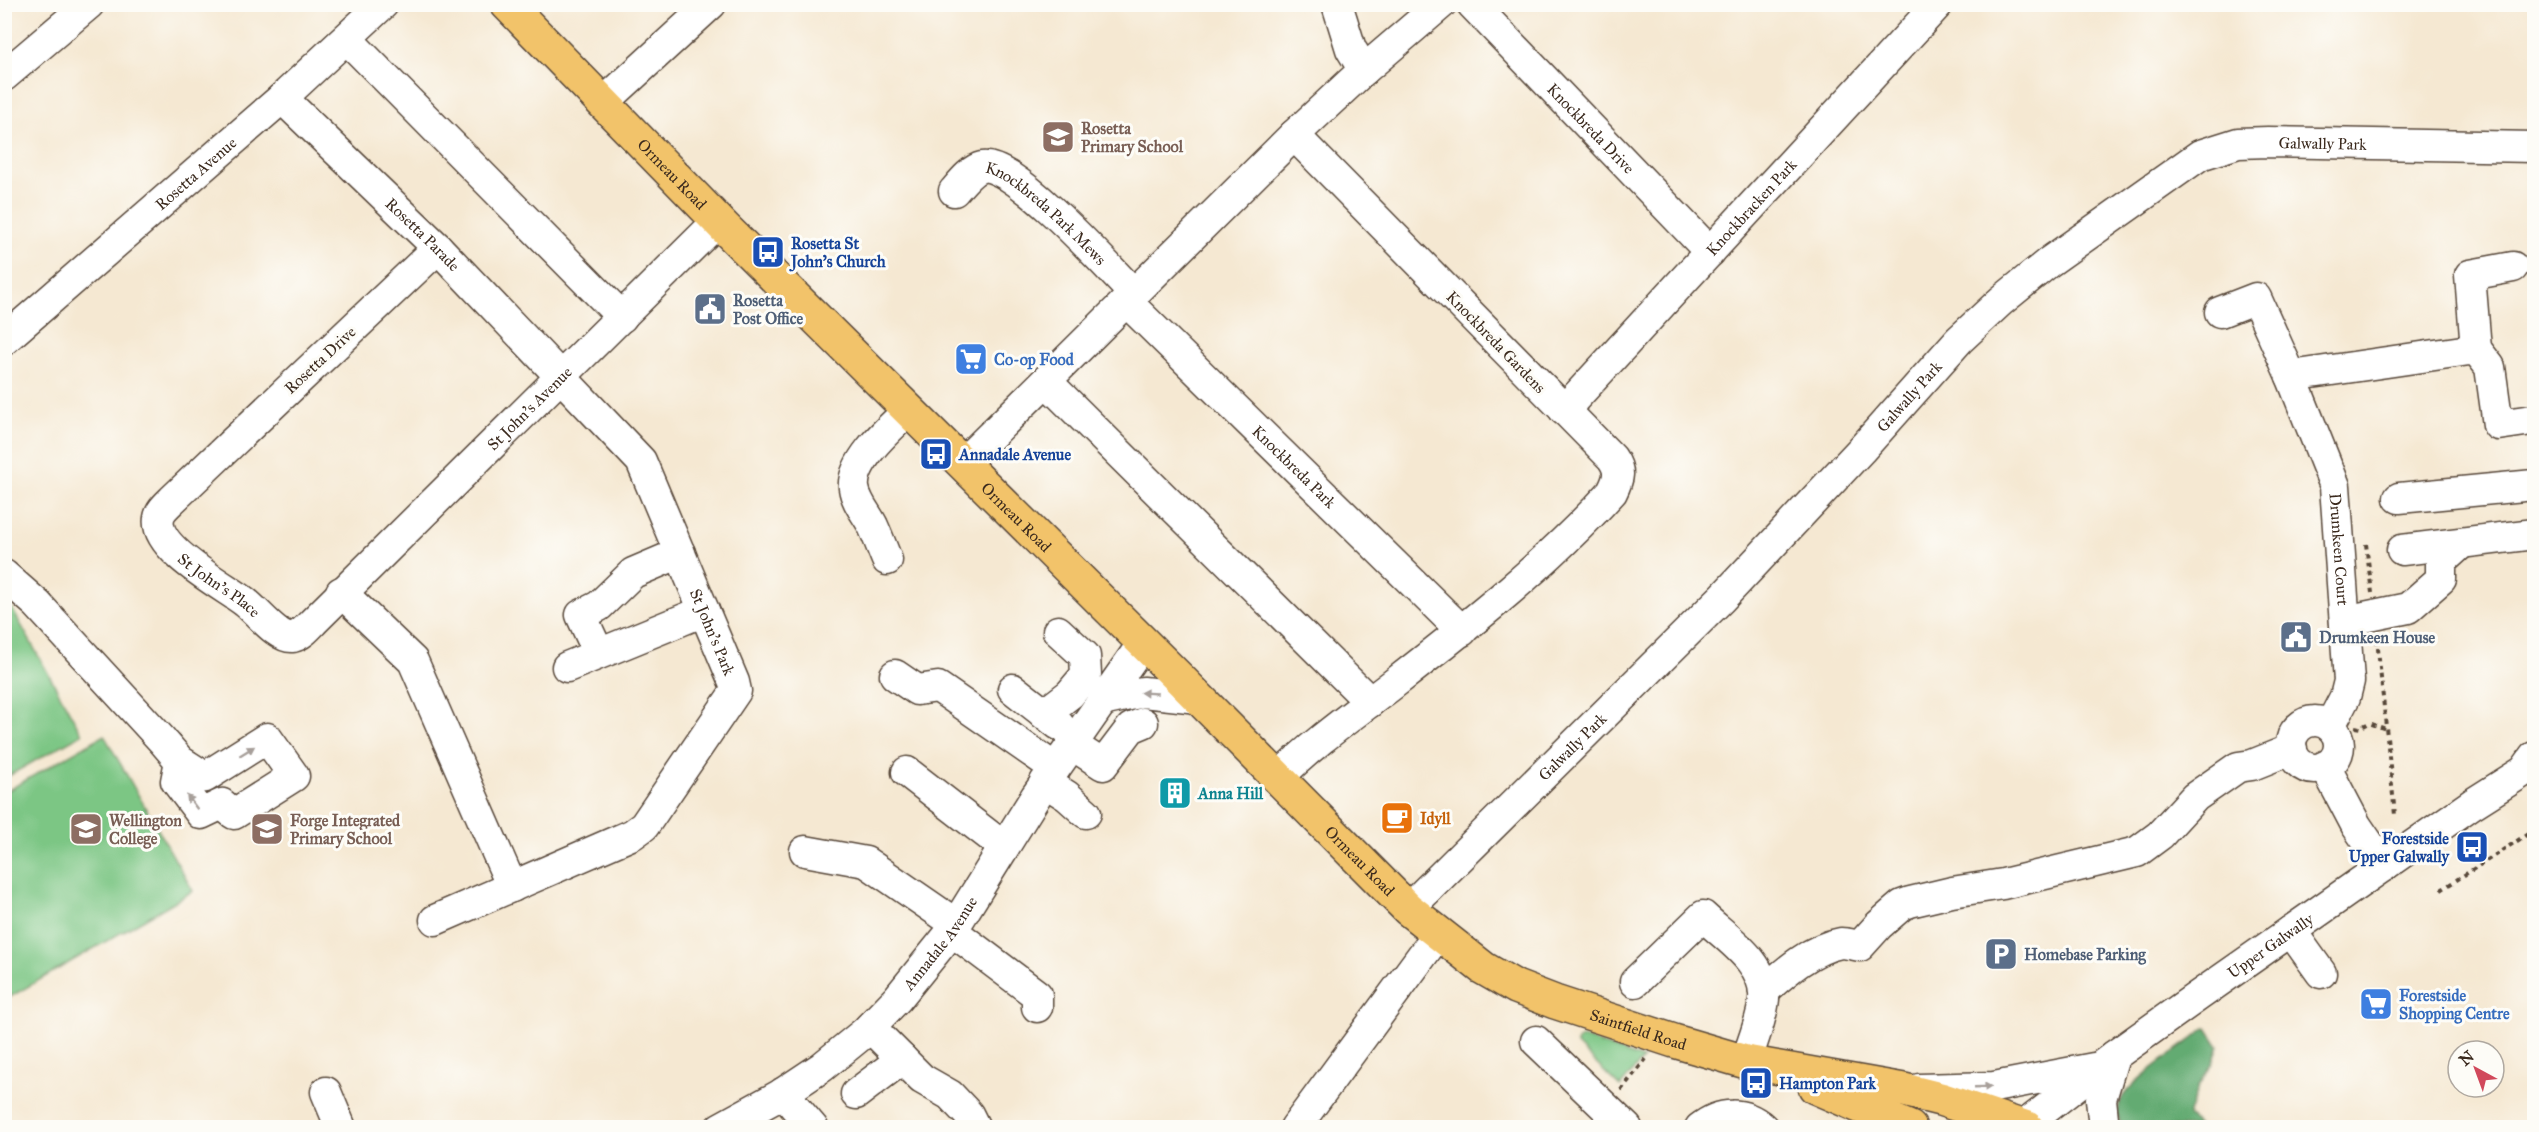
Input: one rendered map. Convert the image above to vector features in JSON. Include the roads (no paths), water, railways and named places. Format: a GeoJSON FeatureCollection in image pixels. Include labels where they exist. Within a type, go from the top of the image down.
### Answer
{"type":"FeatureCollection","features":[{"type":"Feature","properties":{"kind":"main road","name":"Ormeau Road"},"geometry":{"type":"LineString","coordinates":[[507,4],[718,221],[1408,909],[1483,968],[1516,987]]}},
{"type":"Feature","properties":{"kind":"main road","name":"Saintfield Road"},"geometry":{"type":"LineString","coordinates":[[1516,987],[1653,1034],[1755,1063],[1904,1090],[1940,1099],[2024,1127]]}},
{"type":"Feature","properties":{"kind":"main road","name":"Saintfield Road"},"geometry":{"type":"LineString","coordinates":[[1755,1063],[1910,1128]]}},
{"type":"Feature","properties":{"kind":"main road"},"geometry":{"type":"LineString","coordinates":[[1839,1078],[1963,1128]]}},
{"type":"Feature","properties":{"kind":"street"},"geometry":{"type":"LineString","coordinates":[[4,76],[89,4]]}},
{"type":"Feature","properties":{"kind":"street","name":"Rosetta Avenue"},"geometry":{"type":"LineString","coordinates":[[4,340],[282,98],[383,4]]}},
{"type":"Feature","properties":{"kind":"street"},"geometry":{"type":"LineString","coordinates":[[603,103],[711,4]]}},
{"type":"Feature","properties":{"kind":"street"},"geometry":{"type":"LineString","coordinates":[[1337,4],[1351,49],[1364,69]]}},
{"type":"Feature","properties":{"kind":"street"},"geometry":{"type":"LineString","coordinates":[[962,464],[1294,135],[1364,69],[1441,4]]}},
{"type":"Feature","properties":{"kind":"street","name":"Knockbreda Drive"},"geometry":{"type":"LineString","coordinates":[[1472,4],[1710,252]]}},
{"type":"Feature","properties":{"kind":"street","name":"Knockbracken Park"},"geometry":{"type":"LineString","coordinates":[[1564,411],[1938,4]]}},
{"type":"Feature","properties":{"kind":"street"},"geometry":{"type":"LineString","coordinates":[[347,39],[622,317]]}},
{"type":"Feature","properties":{"kind":"street","name":"Rosetta Parade"},"geometry":{"type":"LineString","coordinates":[[282,98],[438,248],[562,375]]}},
{"type":"Feature","properties":{"kind":"street","name":"Knockbreda Gardens"},"geometry":{"type":"LineString","coordinates":[[1294,135],[1612,458],[1619,468],[1619,479],[1612,492],[1552,555],[1462,631]]}},
{"type":"Feature","properties":{"kind":"street","name":"Galwally Park"},"geometry":{"type":"LineString","coordinates":[[1408,909],[1722,598],[1861,450],[1959,340],[2001,301],[2049,262],[2200,155],[2238,143],[2268,142],[2535,147]]}},
{"type":"Feature","properties":{"kind":"street","name":"Knockbreda Park Mews"},"geometry":{"type":"LineString","coordinates":[[954,190],[976,170],[984,166],[995,169],[1018,183],[1047,206],[1130,297]]}},
{"type":"Feature","properties":{"kind":"street","name":"St John's Avenue"},"geometry":{"type":"LineString","coordinates":[[341,592],[718,221]]}},
{"type":"Feature","properties":{"kind":"street","name":"Rosetta Drive"},"geometry":{"type":"LineString","coordinates":[[202,472],[438,248]]}},
{"type":"Feature","properties":{"kind":"street"},"geometry":{"type":"LineString","coordinates":[[2513,267],[2470,275],[2476,349],[2490,367],[2498,425],[2532,420]]}},
{"type":"Feature","properties":{"kind":"street","name":"Knockbreda Park"},"geometry":{"type":"LineString","coordinates":[[1130,297],[1462,631]]}},
{"type":"Feature","properties":{"kind":"street","name":"Drumkeen Court"},"geometry":{"type":"LineString","coordinates":[[2220,312],[2256,298],[2291,376],[2335,486],[2349,681],[2341,726]]}},
{"type":"Feature","properties":{"kind":"street"},"geometry":{"type":"LineString","coordinates":[[2291,376],[2476,349]]}},
{"type":"Feature","properties":{"kind":"street","name":"St John's Park"},"geometry":{"type":"LineString","coordinates":[[435,920],[633,834],[644,826],[736,691],[641,460],[562,375]]}},
{"type":"Feature","properties":{"kind":"street"},"geometry":{"type":"LineString","coordinates":[[1046,381],[1370,702]]}},
{"type":"Feature","properties":{"kind":"street"},"geometry":{"type":"LineString","coordinates":[[887,560],[884,520],[859,502],[854,489],[855,480],[860,467],[878,441],[909,410]]}},
{"type":"Feature","properties":{"kind":"street","name":"St John's Place"},"geometry":{"type":"LineString","coordinates":[[202,472],[167,506],[159,519],[164,537],[200,572],[245,602],[273,628],[286,636],[293,637],[301,633],[341,592]]}},
{"type":"Feature","properties":{"kind":"street"},"geometry":{"type":"LineString","coordinates":[[2398,498],[2535,485]]}},
{"type":"Feature","properties":{"kind":"street"},"geometry":{"type":"LineString","coordinates":[[2402,550],[2535,534]]}},
{"type":"Feature","properties":{"kind":"street"},"geometry":{"type":"LineString","coordinates":[[2345,621],[2408,608],[2440,579],[2441,562],[2462,543]]}},
{"type":"Feature","properties":{"kind":"street"},"geometry":{"type":"LineString","coordinates":[[594,643],[581,615],[599,606],[633,573],[680,553]]}},
{"type":"Feature","properties":{"kind":"street"},"geometry":{"type":"LineString","coordinates":[[4,575],[37,604],[180,761],[205,777],[222,804],[234,814],[294,776],[267,738],[205,777]]}},
{"type":"Feature","properties":{"kind":"street"},"geometry":{"type":"LineString","coordinates":[[341,592],[413,661],[512,887]]}},
{"type":"Feature","properties":{"kind":"street"},"geometry":{"type":"LineString","coordinates":[[567,667],[704,611]]}},
{"type":"Feature","properties":{"kind":"street"},"geometry":{"type":"LineString","coordinates":[[1044,714],[1070,694],[1086,675],[1085,656],[1058,631]]}},
{"type":"Feature","properties":{"kind":"street"},"geometry":{"type":"LineString","coordinates":[[1278,778],[1295,760],[1462,631]]}},
{"type":"Feature","properties":{"kind":"street","name":"Annadale Avenue"},"geometry":{"type":"LineString","coordinates":[[720,1128],[783,1093],[822,1067],[870,1027],[897,999],[954,928],[1050,775],[1143,643]]}},
{"type":"Feature","properties":{"kind":"street"},"geometry":{"type":"LineString","coordinates":[[895,675],[917,690],[938,687],[1050,775],[1067,796],[1086,813]]}},
{"type":"Feature","properties":{"kind":"street"},"geometry":{"type":"LineString","coordinates":[[1012,689],[1103,765],[1131,728],[1143,723]]}},
{"type":"Feature","properties":{"kind":"street"},"geometry":{"type":"LineString","coordinates":[[1102,701],[1143,692],[1198,698]]}},
{"type":"Feature","properties":{"kind":"street"},"geometry":{"type":"LineString","coordinates":[[2316,721],[2341,726],[2336,755],[2325,766],[2318,768],[2304,766],[2294,756],[2292,749],[2294,735],[2303,724],[2316,721]]}},
{"type":"Feature","properties":{"kind":"street"},"geometry":{"type":"LineString","coordinates":[[1764,991],[1801,961],[1822,950],[1842,943],[1860,946],[1879,924],[1902,905],[1910,902],[1952,892],[2003,884],[2137,852],[2153,841],[2195,797],[2238,767],[2252,765],[2292,749]]}},
{"type":"Feature","properties":{"kind":"street"},"geometry":{"type":"LineString","coordinates":[[180,761],[176,781],[201,814],[222,804]]}},
{"type":"Feature","properties":{"kind":"street"},"geometry":{"type":"LineString","coordinates":[[2325,766],[2368,846],[2384,866]]}},
{"type":"Feature","properties":{"kind":"street","name":"Upper Galwally"},"geometry":{"type":"LineString","coordinates":[[2024,1127],[2106,1061],[2531,766]]}},
{"type":"Feature","properties":{"kind":"street"},"geometry":{"type":"LineString","coordinates":[[908,772],[1004,848]]}},
{"type":"Feature","properties":{"kind":"street"},"geometry":{"type":"LineString","coordinates":[[805,851],[866,862],[954,928],[1037,995],[1037,1007]]}},
{"type":"Feature","properties":{"kind":"street"},"geometry":{"type":"LineString","coordinates":[[1635,982],[1703,916],[1756,968],[1764,991],[1764,1002],[1755,1063]]}},
{"type":"Feature","properties":{"kind":"street"},"geometry":{"type":"LineString","coordinates":[[2291,931],[2321,973]]}},
{"type":"Feature","properties":{"kind":"street"},"geometry":{"type":"LineString","coordinates":[[1295,1128],[1438,934]]}},
{"type":"Feature","properties":{"kind":"street"},"geometry":{"type":"LineString","coordinates":[[870,1027],[922,1079],[950,1095],[968,1114],[975,1128]]}},
{"type":"Feature","properties":{"kind":"street"},"geometry":{"type":"LineString","coordinates":[[1536,1041],[1627,1128]]}},
{"type":"Feature","properties":{"kind":"street"},"geometry":{"type":"LineString","coordinates":[[856,1094],[902,1059]]}},
{"type":"Feature","properties":{"kind":"street"},"geometry":{"type":"LineString","coordinates":[[1904,1090],[1994,1087],[2106,1061],[2101,1099],[2104,1128]]}},
{"type":"Feature","properties":{"kind":"street"},"geometry":{"type":"LineString","coordinates":[[326,1092],[341,1128]]}},
{"type":"Feature","properties":{"kind":"street"},"geometry":{"type":"LineString","coordinates":[[783,1093],[813,1128]]}},
{"type":"Feature","properties":{"kind":"street"},"geometry":{"type":"LineString","coordinates":[[1700,1128],[1714,1118],[1727,1115],[1750,1119],[1763,1128]]}},
{"type":"Feature","properties":{"kind":"place","name":"Rosetta Primary School"},"geometry":{"type":"Point","coordinates":[1058,137]}},
{"type":"Feature","properties":{"kind":"place","name":"Rosetta St John's Church"},"geometry":{"type":"Point","coordinates":[768,252]}},
{"type":"Feature","properties":{"kind":"place","name":"Rosetta Post Office"},"geometry":{"type":"Point","coordinates":[710,309]}},
{"type":"Feature","properties":{"kind":"place","name":"Co-op Food"},"geometry":{"type":"Point","coordinates":[971,359]}},
{"type":"Feature","properties":{"kind":"place","name":"Annadale Avenue"},"geometry":{"type":"Point","coordinates":[936,454]}},
{"type":"Feature","properties":{"kind":"place","name":"Drumkeen House"},"geometry":{"type":"Point","coordinates":[2296,637]}},
{"type":"Feature","properties":{"kind":"place","name":"Anna Hill"},"geometry":{"type":"Point","coordinates":[1175,793]}},
{"type":"Feature","properties":{"kind":"place","name":"Idyll"},"geometry":{"type":"Point","coordinates":[1397,818]}},
{"type":"Feature","properties":{"kind":"place","name":"Wellington College"},"geometry":{"type":"Point","coordinates":[86,829]}},
{"type":"Feature","properties":{"kind":"place","name":"Forge Integrated Primary School"},"geometry":{"type":"Point","coordinates":[267,829]}},
{"type":"Feature","properties":{"kind":"place","name":"Forestside Upper Galwally"},"geometry":{"type":"Point","coordinates":[2472,847]}},
{"type":"Feature","properties":{"kind":"place","name":"Homebase Parking"},"geometry":{"type":"Point","coordinates":[2001,954]}},
{"type":"Feature","properties":{"kind":"place","name":"Forestside Shopping Centre"},"geometry":{"type":"Point","coordinates":[2376,1004]}},
{"type":"Feature","properties":{"kind":"place","name":"Hampton Park"},"geometry":{"type":"Point","coordinates":[1756,1083]}}]}
